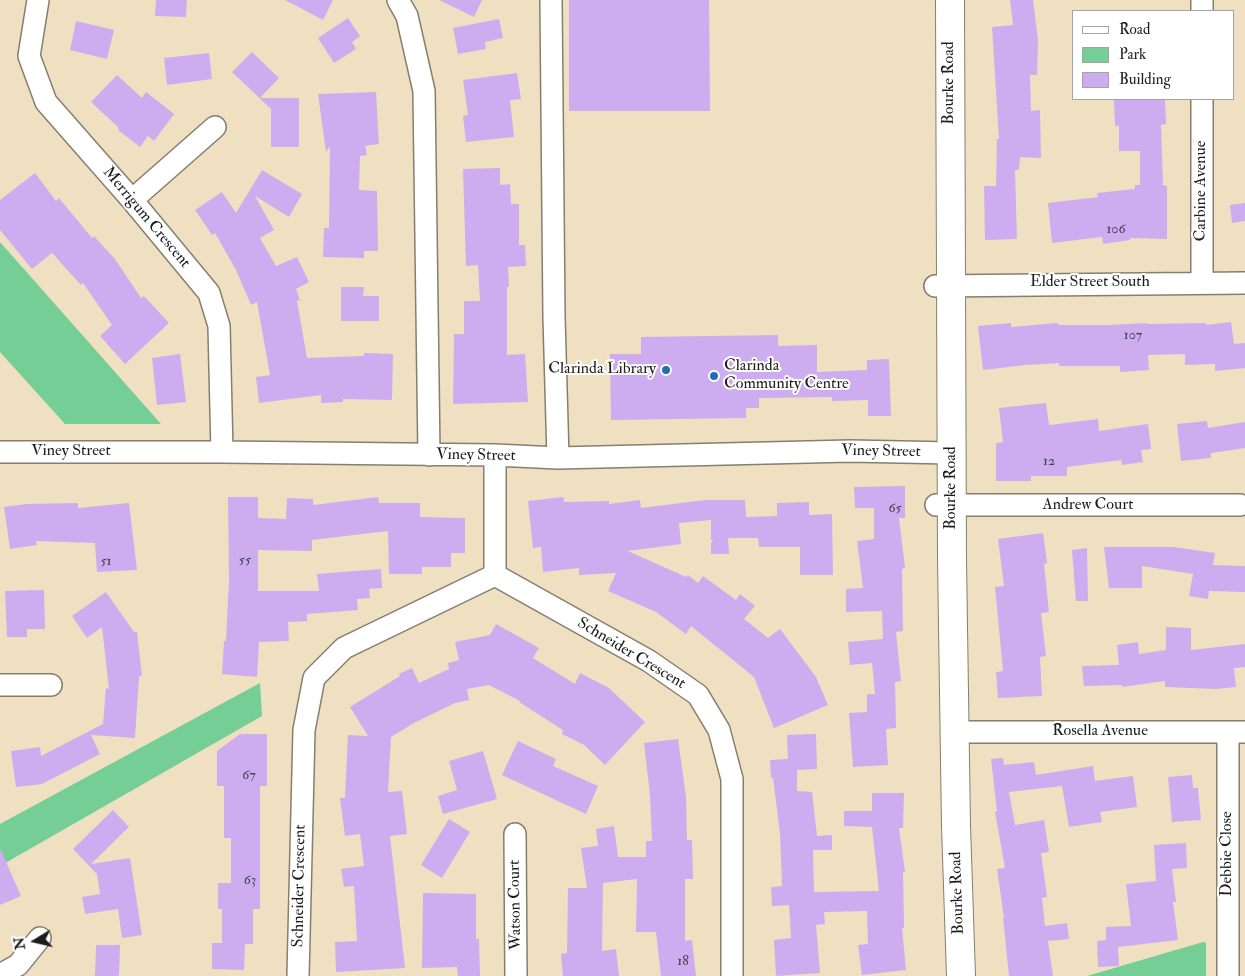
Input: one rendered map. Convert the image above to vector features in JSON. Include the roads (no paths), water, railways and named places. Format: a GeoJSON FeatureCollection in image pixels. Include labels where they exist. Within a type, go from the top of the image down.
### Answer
{"type":"FeatureCollection","features":[{"type":"Feature","properties":{"kind":"main road","name":"Bourke Road"},"geometry":{"type":"LineString","coordinates":[[933,0],[943,285],[947,733],[956,826],[956,974]]}},
{"type":"Feature","properties":{"kind":"main road","name":"Bourke Road"},"geometry":{"type":"LineString","coordinates":[[943,285],[950,0]]}},
{"type":"Feature","properties":{"kind":"street","name":"Merrigum Crescent"},"geometry":{"type":"LineString","coordinates":[[38,0],[29,56],[46,102],[132,200],[209,293],[219,326],[222,452]]}},
{"type":"Feature","properties":{"kind":"street"},"geometry":{"type":"LineString","coordinates":[[398,0],[407,16],[424,91],[429,455]]}},
{"type":"Feature","properties":{"kind":"street"},"geometry":{"type":"LineString","coordinates":[[551,0],[554,318],[558,458]]}},
{"type":"Feature","properties":{"kind":"street","name":"Carbine Avenue"},"geometry":{"type":"LineString","coordinates":[[1202,100],[1202,283]]}},
{"type":"Feature","properties":{"kind":"street"},"geometry":{"type":"LineString","coordinates":[[132,200],[215,127]]}},
{"type":"Feature","properties":{"kind":"street","name":"Elder Street South"},"geometry":{"type":"LineString","coordinates":[[943,285],[1245,283]]}},
{"type":"Feature","properties":{"kind":"street","name":"Viney Street"},"geometry":{"type":"LineString","coordinates":[[0,452],[222,452],[495,455],[558,458],[850,451],[944,454]]}},
{"type":"Feature","properties":{"kind":"street"},"geometry":{"type":"LineString","coordinates":[[495,455],[495,575]]}},
{"type":"Feature","properties":{"kind":"street","name":"Andrew Court"},"geometry":{"type":"LineString","coordinates":[[944,506],[1240,505]]}},
{"type":"Feature","properties":{"kind":"street","name":"Schneider Crescent"},"geometry":{"type":"LineString","coordinates":[[298,976],[304,730],[314,678],[344,648],[495,575],[649,661],[698,695],[719,730],[732,779],[732,976]]}},
{"type":"Feature","properties":{"kind":"street"},"geometry":{"type":"LineString","coordinates":[[0,685],[51,685]]}},
{"type":"Feature","properties":{"kind":"street","name":"Rosella Avenue"},"geometry":{"type":"LineString","coordinates":[[947,733],[1236,732]]}},
{"type":"Feature","properties":{"kind":"street","name":"Debbie Close"},"geometry":{"type":"LineString","coordinates":[[1228,976],[1236,732]]}},
{"type":"Feature","properties":{"kind":"street","name":"Watson Court"},"geometry":{"type":"LineString","coordinates":[[515,834],[516,976]]}},
{"type":"Feature","properties":{"kind":"street"},"geometry":{"type":"LineString","coordinates":[[0,976],[18,965],[40,938]]}},
{"type":"Feature","properties":{"kind":"place","name":"Clarinda Library"},"geometry":{"type":"Point","coordinates":[666,370]}},
{"type":"Feature","properties":{"kind":"place","name":"Clarinda Community Centre"},"geometry":{"type":"Point","coordinates":[714,376]}}]}
